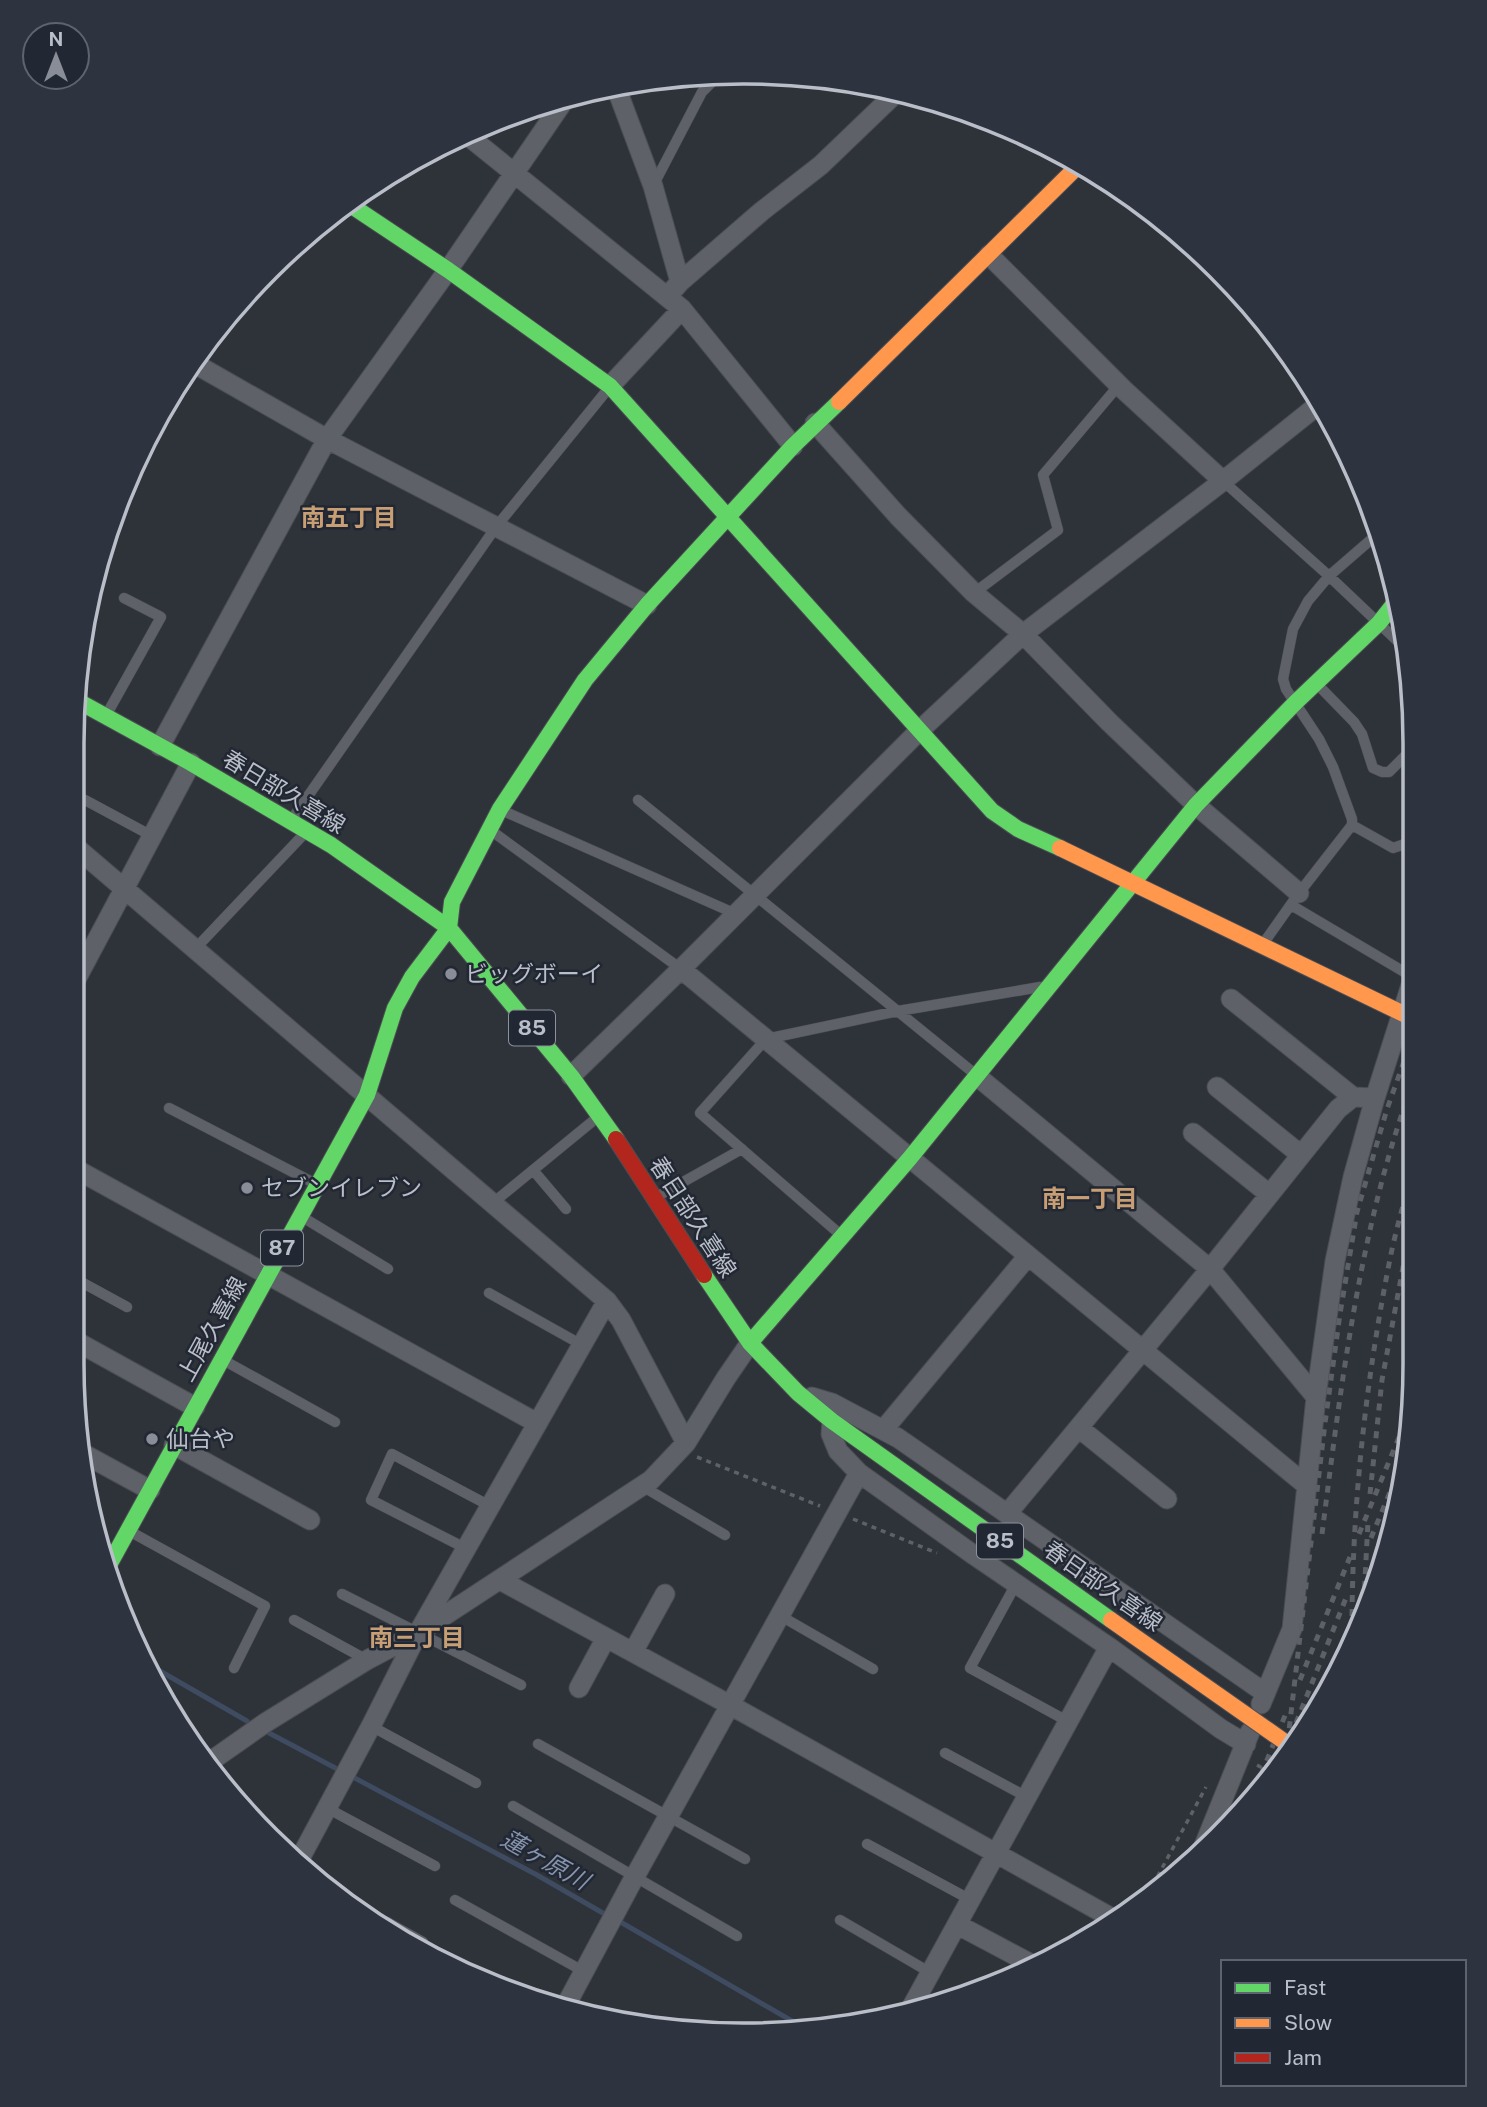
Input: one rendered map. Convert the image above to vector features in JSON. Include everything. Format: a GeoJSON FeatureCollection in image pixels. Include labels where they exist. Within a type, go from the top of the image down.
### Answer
{"type":"FeatureCollection","features":[{"type":"Feature","properties":{"kind":"street"},"geometry":{"type":"LineString","coordinates":[[619,96],[653,187],[676,296]]}},
{"type":"Feature","properties":{"kind":"street"},"geometry":{"type":"LineString","coordinates":[[610,386],[676,296],[762,211],[821,165],[888,100]]}},
{"type":"Feature","properties":{"kind":"street"},"geometry":{"type":"LineString","coordinates":[[160,746],[327,439],[449,270],[556,111]]}},
{"type":"Feature","properties":{"kind":"street"},"geometry":{"type":"LineString","coordinates":[[475,141],[676,296],[793,446]]}},
{"type":"Feature","properties":{"kind":"street"},"geometry":{"type":"LineString","coordinates":[[449,928],[452,902],[500,809],[585,680],[647,605],[793,446],[1072,172]]}},
{"type":"Feature","properties":{"kind":"street"},"geometry":{"type":"LineString","coordinates":[[357,209],[449,270],[610,386],[992,811],[1018,829],[1133,881],[1403,1014]]}},
{"type":"Feature","properties":{"kind":"street"},"geometry":{"type":"LineString","coordinates":[[989,255],[1119,385],[1223,481]]}},
{"type":"Feature","properties":{"kind":"street"},"geometry":{"type":"LineString","coordinates":[[202,368],[327,439],[647,605]]}},
{"type":"Feature","properties":{"kind":"street"},"geometry":{"type":"LineString","coordinates":[[571,1076],[919,731],[1023,635],[1312,410]]}},
{"type":"Feature","properties":{"kind":"street"},"geometry":{"type":"LineString","coordinates":[[815,424],[898,516],[974,593],[1023,635],[1295,899]]}},
{"type":"Feature","properties":{"kind":"street"},"geometry":{"type":"LineString","coordinates":[[215,1758],[275,1717],[367,1660],[418,1633],[500,1580],[642,1486],[678,1453],[750,1343],[978,1077],[1196,805],[1389,610]]}},
{"type":"Feature","properties":{"kind":"street","name":"春日部久喜線"},"geometry":{"type":"LineString","coordinates":[[85,705],[331,845],[449,928],[571,1076],[600,1115],[750,1343],[798,1393],[832,1421],[1283,1742]]}},
{"type":"Feature","properties":{"kind":"street"},"geometry":{"type":"LineString","coordinates":[[84,965],[191,763]]}},
{"type":"Feature","properties":{"kind":"street"},"geometry":{"type":"LineString","coordinates":[[84,854],[607,1301],[621,1320],[686,1443]]}},
{"type":"Feature","properties":{"kind":"street","name":"上尾久喜線"},"geometry":{"type":"LineString","coordinates":[[113,1557],[367,1095],[395,1008],[412,977],[449,928]]}},
{"type":"Feature","properties":{"kind":"street"},"geometry":{"type":"LineString","coordinates":[[681,969],[1306,1485]]}},
{"type":"Feature","properties":{"kind":"street"},"geometry":{"type":"LineString","coordinates":[[1231,999],[1353,1097],[1375,1098]]}},
{"type":"Feature","properties":{"kind":"street"},"geometry":{"type":"LineString","coordinates":[[1214,1825],[1249,1753],[1265,1693],[1292,1629],[1316,1397],[1335,1261],[1353,1177],[1375,1098],[1403,1026]]}},
{"type":"Feature","properties":{"kind":"street"},"geometry":{"type":"LineString","coordinates":[[978,1077],[1210,1269],[1316,1397]]}},
{"type":"Feature","properties":{"kind":"street"},"geometry":{"type":"LineString","coordinates":[[1217,1087],[1301,1155]]}},
{"type":"Feature","properties":{"kind":"street"},"geometry":{"type":"LineString","coordinates":[[1007,1514],[1143,1351],[1338,1109],[1353,1097]]}},
{"type":"Feature","properties":{"kind":"street"},"geometry":{"type":"LineString","coordinates":[[1194,1133],[1269,1194]]}},
{"type":"Feature","properties":{"kind":"street"},"geometry":{"type":"LineString","coordinates":[[84,1174],[537,1423]]}},
{"type":"Feature","properties":{"kind":"street"},"geometry":{"type":"LineString","coordinates":[[884,1429],[1028,1256]]}},
{"type":"Feature","properties":{"kind":"street"},"geometry":{"type":"LineString","coordinates":[[303,1853],[418,1633],[607,1301]]}},
{"type":"Feature","properties":{"kind":"street"},"geometry":{"type":"LineString","coordinates":[[84,1346],[195,1408]]}},
{"type":"Feature","properties":{"kind":"street"},"geometry":{"type":"LineString","coordinates":[[798,1393],[832,1403],[884,1429],[1265,1693]]}},
{"type":"Feature","properties":{"kind":"street"},"geometry":{"type":"LineString","coordinates":[[832,1421],[831,1433],[838,1451],[859,1473],[1109,1647],[1221,1729],[1249,1753]]}},
{"type":"Feature","properties":{"kind":"street"},"geometry":{"type":"LineString","coordinates":[[1079,1428],[1167,1499]]}},
{"type":"Feature","properties":{"kind":"street"},"geometry":{"type":"LineString","coordinates":[[174,1445],[310,1520]]}},
{"type":"Feature","properties":{"kind":"street"},"geometry":{"type":"LineString","coordinates":[[91,1458],[150,1490]]}},
{"type":"Feature","properties":{"kind":"street"},"geometry":{"type":"LineString","coordinates":[[569,2000],[859,1473]]}},
{"type":"Feature","properties":{"kind":"street"},"geometry":{"type":"LineString","coordinates":[[500,1580],[1106,1915]]}},
{"type":"Feature","properties":{"kind":"street"},"geometry":{"type":"LineString","coordinates":[[633,1653],[665,1594]]}},
{"type":"Feature","properties":{"kind":"street"},"geometry":{"type":"LineString","coordinates":[[579,1688],[606,1638]]}},
{"type":"Feature","properties":{"kind":"street"},"geometry":{"type":"LineString","coordinates":[[919,1999],[1109,1647]]}},
{"type":"Feature","properties":{"kind":"street"},"geometry":{"type":"LineString","coordinates":[[958,1925],[1024,1960]]}},
{"type":"Feature","properties":{"kind":"lane"},"geometry":{"type":"LineString","coordinates":[[653,187],[702,92],[709,85]]}},
{"type":"Feature","properties":{"kind":"lane"},"geometry":{"type":"LineString","coordinates":[[974,593],[1058,530],[1043,475],[1119,385]]}},
{"type":"Feature","properties":{"kind":"lane"},"geometry":{"type":"LineString","coordinates":[[291,821],[496,527],[610,386]]}},
{"type":"Feature","properties":{"kind":"lane"},"geometry":{"type":"LineString","coordinates":[[1223,481],[1394,637]]}},
{"type":"Feature","properties":{"kind":"lane"},"geometry":{"type":"LineString","coordinates":[[1263,945],[1352,825],[1333,767],[1319,739],[1300,714],[1283,679],[1293,629],[1308,601],[1329,576],[1371,540]]}},
{"type":"Feature","properties":{"kind":"lane"},"geometry":{"type":"LineString","coordinates":[[106,716],[161,617],[124,597]]}},
{"type":"Feature","properties":{"kind":"lane"},"geometry":{"type":"LineString","coordinates":[[1316,683],[1354,722],[1362,734],[1373,768],[1388,772],[1403,758]]}},
{"type":"Feature","properties":{"kind":"lane"},"geometry":{"type":"LineString","coordinates":[[85,800],[152,836]]}},
{"type":"Feature","properties":{"kind":"lane"},"geometry":{"type":"LineString","coordinates":[[639,800],[978,1077]]}},
{"type":"Feature","properties":{"kind":"lane"},"geometry":{"type":"LineString","coordinates":[[500,809],[736,914]]}},
{"type":"Feature","properties":{"kind":"lane"},"geometry":{"type":"LineString","coordinates":[[1352,825],[1393,848],[1403,844]]}},
{"type":"Feature","properties":{"kind":"lane"},"geometry":{"type":"LineString","coordinates":[[490,829],[681,969]]}},
{"type":"Feature","properties":{"kind":"lane"},"geometry":{"type":"LineString","coordinates":[[195,948],[307,831]]}},
{"type":"Feature","properties":{"kind":"lane"},"geometry":{"type":"LineString","coordinates":[[1295,899],[1403,971]]}},
{"type":"Feature","properties":{"kind":"lane"},"geometry":{"type":"LineString","coordinates":[[842,1236],[700,1114],[766,1039],[898,1011],[1051,985]]}},
{"type":"Feature","properties":{"kind":"lane"},"geometry":{"type":"LineString","coordinates":[[169,1108],[318,1184]]}},
{"type":"Feature","properties":{"kind":"lane"},"geometry":{"type":"LineString","coordinates":[[494,1202],[600,1115]]}},
{"type":"Feature","properties":{"kind":"lane"},"geometry":{"type":"LineString","coordinates":[[654,1198],[742,1149]]}},
{"type":"Feature","properties":{"kind":"lane"},"geometry":{"type":"LineString","coordinates":[[533,1170],[566,1209]]}},
{"type":"Feature","properties":{"kind":"lane"},"geometry":{"type":"LineString","coordinates":[[300,1216],[388,1269]]}},
{"type":"Feature","properties":{"kind":"lane"},"geometry":{"type":"LineString","coordinates":[[84,1283],[127,1307]]}},
{"type":"Feature","properties":{"kind":"lane"},"geometry":{"type":"LineString","coordinates":[[489,1293],[582,1345]]}},
{"type":"Feature","properties":{"kind":"lane"},"geometry":{"type":"LineString","coordinates":[[222,1359],[335,1422]]}},
{"type":"Feature","properties":{"kind":"lane"},"geometry":{"type":"LineString","coordinates":[[467,1549],[371,1500],[392,1454],[491,1506]]}},
{"type":"Feature","properties":{"kind":"lane"},"geometry":{"type":"LineString","coordinates":[[642,1486],[725,1535]]}},
{"type":"Feature","properties":{"kind":"lane"},"geometry":{"type":"LineString","coordinates":[[128,1530],[265,1606],[233,1668]]}},
{"type":"Feature","properties":{"kind":"lane"},"geometry":{"type":"LineString","coordinates":[[1016,1584],[970,1668],[1069,1722]]}},
{"type":"Feature","properties":{"kind":"lane"},"geometry":{"type":"LineString","coordinates":[[342,1594],[522,1685]]}},
{"type":"Feature","properties":{"kind":"lane"},"geometry":{"type":"LineString","coordinates":[[779,1615],[873,1669]]}},
{"type":"Feature","properties":{"kind":"lane"},"geometry":{"type":"LineString","coordinates":[[294,1620],[367,1660]]}},
{"type":"Feature","properties":{"kind":"lane"},"geometry":{"type":"LineString","coordinates":[[371,1726],[476,1783]]}},
{"type":"Feature","properties":{"kind":"lane"},"geometry":{"type":"LineString","coordinates":[[538,1744],[745,1859]]}},
{"type":"Feature","properties":{"kind":"lane"},"geometry":{"type":"LineString","coordinates":[[945,1753],[1027,1797]]}},
{"type":"Feature","properties":{"kind":"lane"},"geometry":{"type":"LineString","coordinates":[[513,1806],[737,1936]]}},
{"type":"Feature","properties":{"kind":"lane"},"geometry":{"type":"LineString","coordinates":[[327,1808],[435,1866]]}},
{"type":"Feature","properties":{"kind":"lane"},"geometry":{"type":"LineString","coordinates":[[867,1844],[971,1900]]}},
{"type":"Feature","properties":{"kind":"lane"},"geometry":{"type":"LineString","coordinates":[[455,1900],[583,1971]]}},
{"type":"Feature","properties":{"kind":"lane"},"geometry":{"type":"LineString","coordinates":[[840,1920],[931,1973]]}},
{"type":"Feature","properties":{"kind":"path"},"geometry":{"type":"LineString","coordinates":[[1249,1753],[1265,1768]]}},
{"type":"Feature","properties":{"kind":"path"},"geometry":{"type":"LineString","coordinates":[[1158,1876],[1208,1785]]}},
{"type":"Feature","properties":{"kind":"waterway","name":"蓮ヶ原川"},"geometry":{"type":"LineString","coordinates":[[161,1671],[247,1721]]}},
{"type":"Feature","properties":{"kind":"waterway","name":"蓮ヶ原川"},"geometry":{"type":"LineString","coordinates":[[269,1733],[341,1771]]}},
{"type":"Feature","properties":{"kind":"waterway","name":"蓮ヶ原川"},"geometry":{"type":"LineString","coordinates":[[349,1775],[608,1916]]}},
{"type":"Feature","properties":{"kind":"waterway","name":"蓮ヶ原川"},"geometry":{"type":"LineString","coordinates":[[617,1920],[793,2021]]}},
{"type":"Feature","properties":{"kind":"railway"},"geometry":{"type":"LineString","coordinates":[[1288,1735],[1325,1423],[1357,1212],[1403,1064]]}},
{"type":"Feature","properties":{"kind":"railway"},"geometry":{"type":"LineString","coordinates":[[1322,1534],[1355,1306],[1379,1194],[1403,1112]]}},
{"type":"Feature","properties":{"kind":"railway"},"geometry":{"type":"LineString","coordinates":[[1352,1618],[1361,1448],[1382,1302],[1403,1207]]}},
{"type":"Feature","properties":{"kind":"railway"},"geometry":{"type":"LineString","coordinates":[[1370,1494],[1382,1380],[1403,1267]]}},
{"type":"Feature","properties":{"kind":"railway"},"geometry":{"type":"LineString","coordinates":[[1359,1534],[1398,1439]]}},
{"type":"Feature","properties":{"kind":"railway"},"geometry":{"type":"LineString","coordinates":[[1371,1538],[1390,1492]]}},
{"type":"Feature","properties":{"kind":"railway"},"geometry":{"type":"LineString","coordinates":[[1365,1584],[1368,1522]]}},
{"type":"Feature","properties":{"kind":"railway"},"geometry":{"type":"LineString","coordinates":[[1300,1680],[1350,1557]]}},
{"type":"Feature","properties":{"kind":"railway"},"geometry":{"type":"LineString","coordinates":[[1296,1723],[1348,1593]]}},
{"type":"Feature","properties":{"kind":"railway"},"geometry":{"type":"LineString","coordinates":[[1263,1769],[1286,1713]]}},
{"type":"Feature","properties":{"kind":"traffic: fast"},"geometry":{"type":"LineString","coordinates":[[357,209],[448,270],[610,386],[992,811],[1018,829],[1060,848]]}},
{"type":"Feature","properties":{"kind":"traffic: fast"},"geometry":{"type":"LineString","coordinates":[[449,928],[452,902],[500,809],[585,680],[647,605],[793,446],[839,402]]}},
{"type":"Feature","properties":{"kind":"traffic: fast"},"geometry":{"type":"LineString","coordinates":[[750,1343],[910,1158],[1196,805],[1389,610]]}},
{"type":"Feature","properties":{"kind":"traffic: fast"},"geometry":{"type":"LineString","coordinates":[[85,705],[331,845],[449,928],[571,1076],[616,1139]]}},
{"type":"Feature","properties":{"kind":"traffic: fast"},"geometry":{"type":"LineString","coordinates":[[113,1557],[367,1095],[395,1008],[412,977],[449,928]]}},
{"type":"Feature","properties":{"kind":"traffic: fast"},"geometry":{"type":"LineString","coordinates":[[704,1275],[750,1343],[798,1393],[832,1421],[1111,1620]]}},
{"type":"Feature","properties":{"kind":"traffic: slow"},"geometry":{"type":"LineString","coordinates":[[839,402],[1072,172]]}},
{"type":"Feature","properties":{"kind":"traffic: slow"},"geometry":{"type":"LineString","coordinates":[[1060,848],[1403,1014]]}},
{"type":"Feature","properties":{"kind":"traffic: slow"},"geometry":{"type":"LineString","coordinates":[[1111,1620],[1284,1741]]}},
{"type":"Feature","properties":{"kind":"traffic: jam"},"geometry":{"type":"LineString","coordinates":[[616,1139],[704,1275]]}},
{"type":"Feature","properties":{"kind":"place","name":"ビッグボーイ"},"geometry":{"type":"Point","coordinates":[451,974]}},
{"type":"Feature","properties":{"kind":"place","name":"セブンイレブン"},"geometry":{"type":"Point","coordinates":[247,1188]}},
{"type":"Feature","properties":{"kind":"place","name":"仙台や"},"geometry":{"type":"Point","coordinates":[152,1439]}},
{"type":"Feature","properties":{"kind":"district","name":"南五丁目"},"geometry":{"type":"Point","coordinates":[349,518]}},
{"type":"Feature","properties":{"kind":"district","name":"南一丁目"},"geometry":{"type":"Point","coordinates":[1090,1199]}},
{"type":"Feature","properties":{"kind":"district","name":"南三丁目"},"geometry":{"type":"Point","coordinates":[417,1638]}}]}
